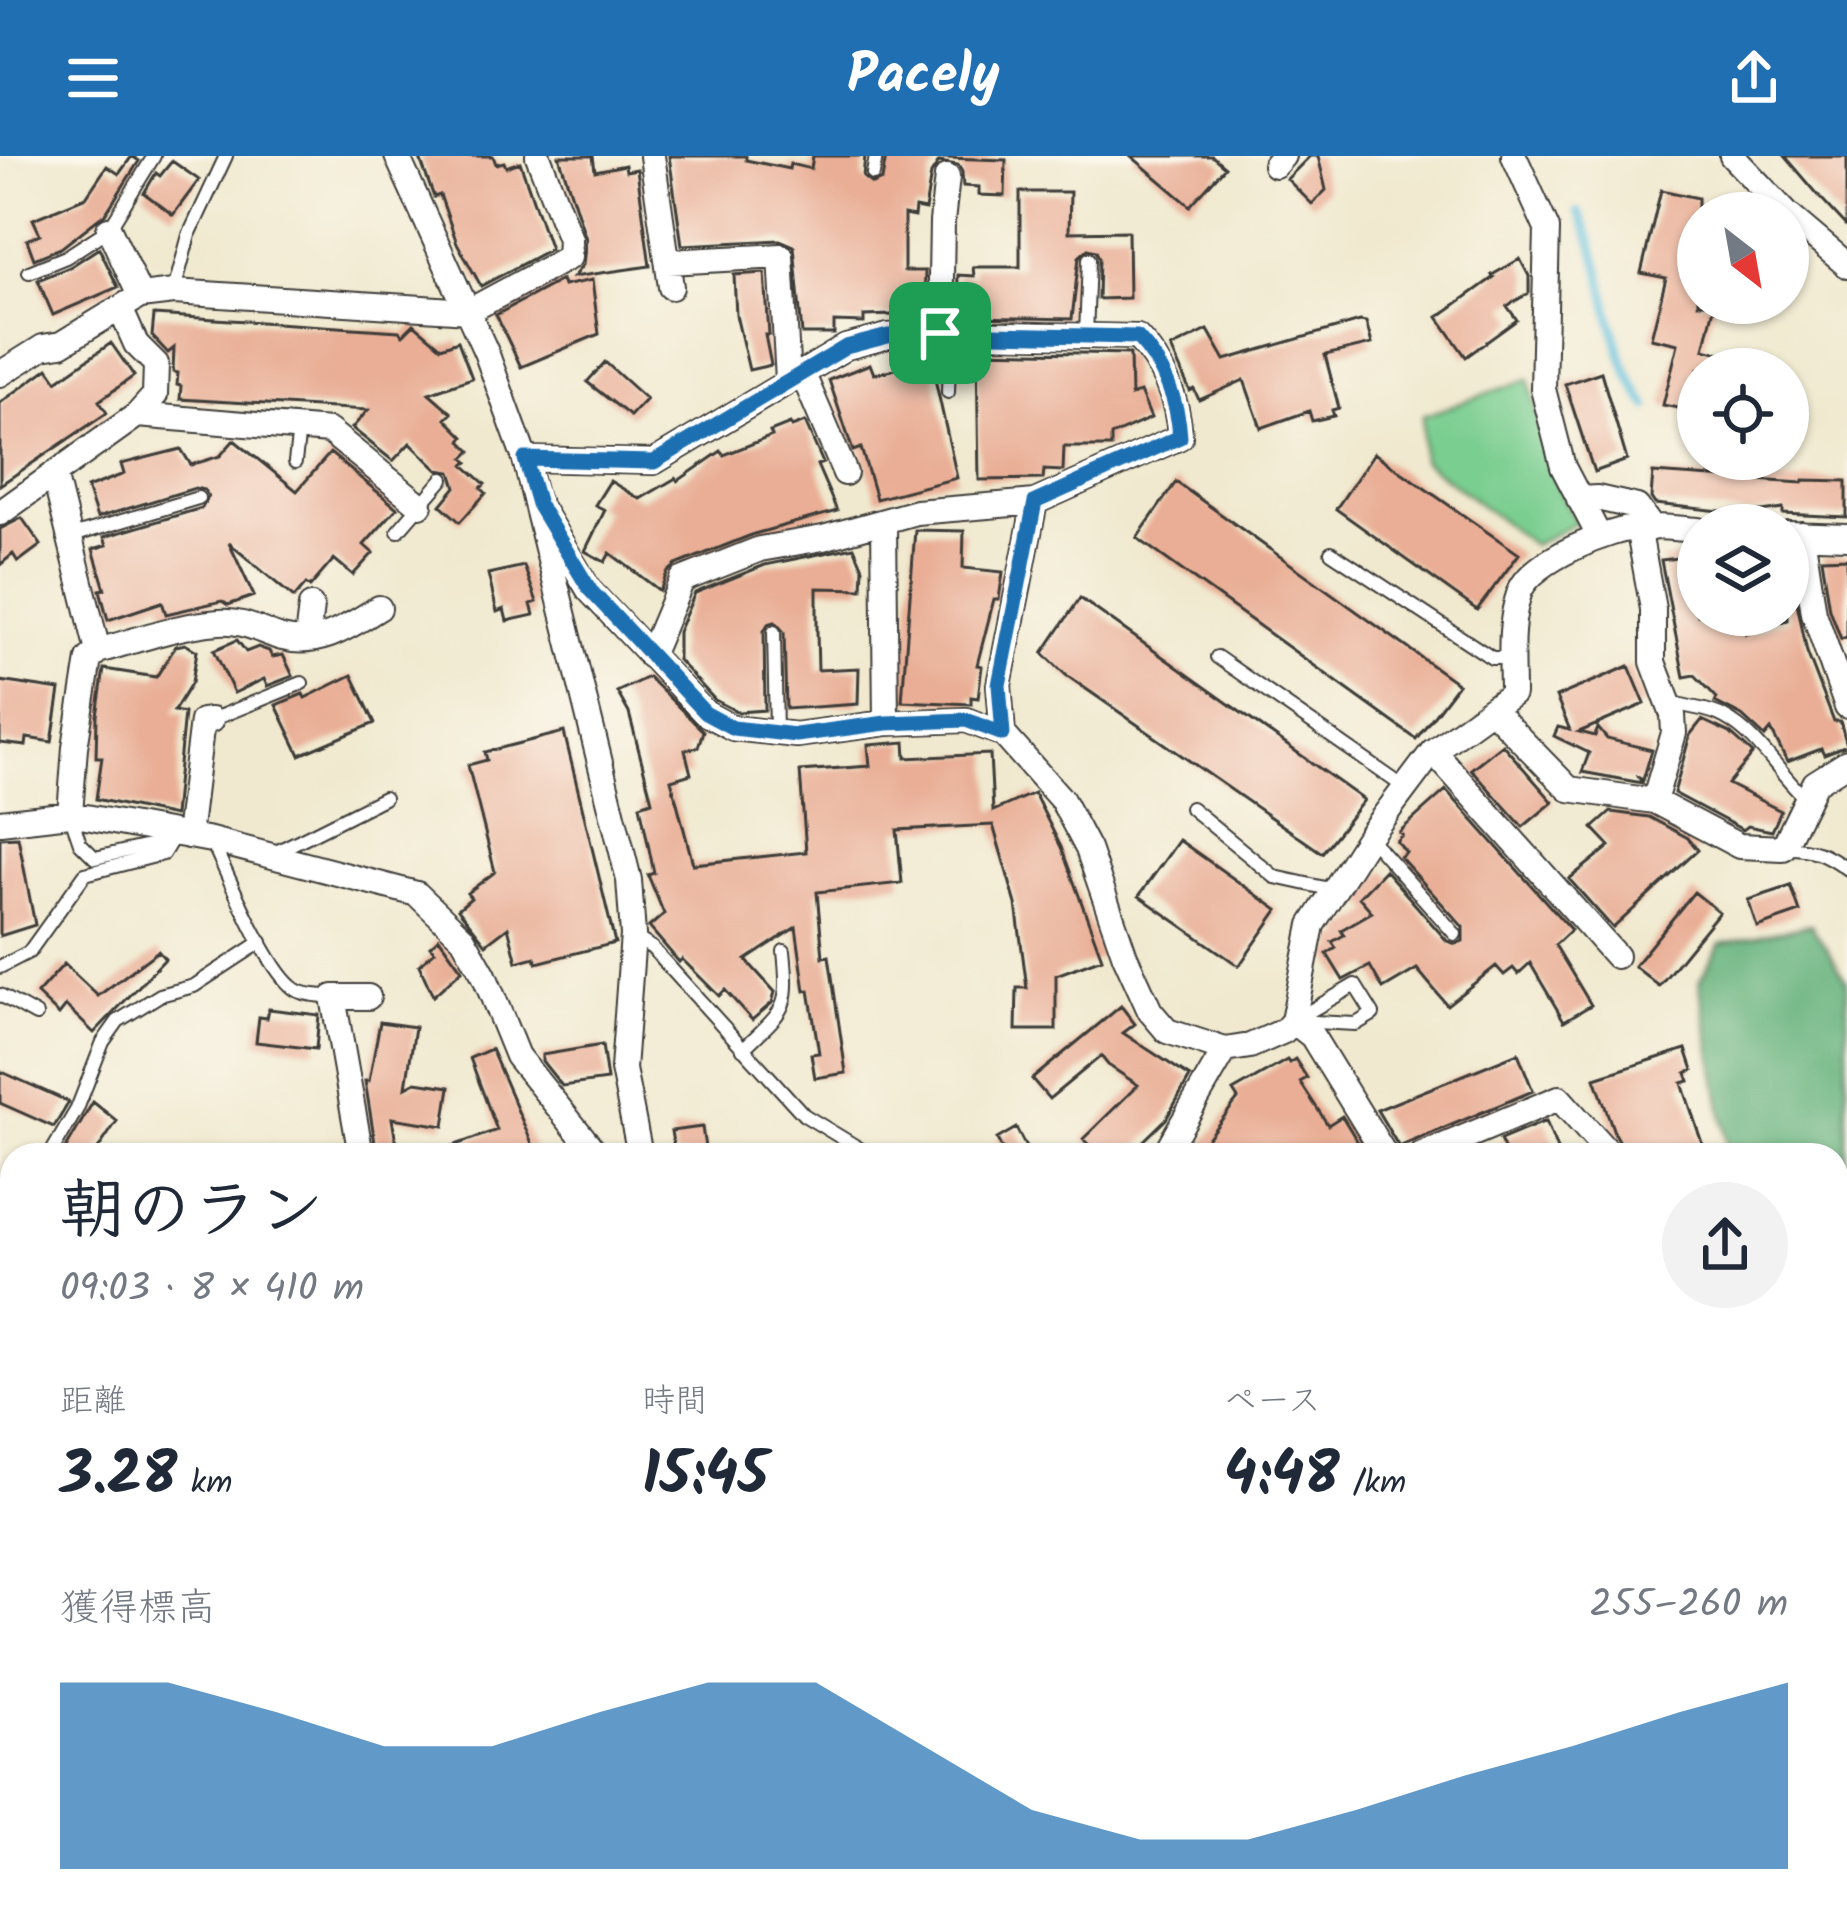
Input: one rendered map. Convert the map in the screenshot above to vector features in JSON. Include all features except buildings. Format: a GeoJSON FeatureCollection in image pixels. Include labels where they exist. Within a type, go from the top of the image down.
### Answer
{"type":"FeatureCollection","features":[{"type":"Feature","properties":{"kind":"street"},"geometry":{"type":"LineString","coordinates":[[398,156],[469,311],[538,504],[629,880],[633,935],[623,1069],[638,1143]]}},
{"type":"Feature","properties":{"kind":"street"},"geometry":{"type":"LineString","coordinates":[[2,367],[43,347],[61,344],[130,302],[174,292],[469,311],[569,257],[570,239],[538,156]]}},
{"type":"Feature","properties":{"kind":"street"},"geometry":{"type":"LineString","coordinates":[[652,156],[669,274],[781,256],[795,376],[845,473]]}},
{"type":"Feature","properties":{"kind":"street"},"geometry":{"type":"LineString","coordinates":[[1514,156],[1547,229],[1543,389],[1563,467],[1599,536]]}},
{"type":"Feature","properties":{"kind":"street"},"geometry":{"type":"LineString","coordinates":[[1732,156],[1766,192]]}},
{"type":"Feature","properties":{"kind":"street"},"geometry":{"type":"LineString","coordinates":[[945,333],[942,222],[947,177]]}},
{"type":"Feature","properties":{"kind":"street"},"geometry":{"type":"LineString","coordinates":[[0,512],[137,415],[155,395],[156,364],[136,344],[130,302],[109,229]]}},
{"type":"Feature","properties":{"kind":"street"},"geometry":{"type":"LineString","coordinates":[[1809,233],[1847,266]]}},
{"type":"Feature","properties":{"kind":"street"},"geometry":{"type":"LineString","coordinates":[[525,459],[654,462],[846,347],[888,336],[1137,337],[1152,352],[1178,409],[1180,437],[1035,502],[916,512],[760,549],[682,580],[650,656]]}},
{"type":"Feature","properties":{"kind":"street"},"geometry":{"type":"LineString","coordinates":[[137,415],[329,431],[420,505]]}},
{"type":"Feature","properties":{"kind":"street"},"geometry":{"type":"LineString","coordinates":[[53,474],[98,651]]}},
{"type":"Feature","properties":{"kind":"street"},"geometry":{"type":"LineString","coordinates":[[1580,500],[1597,498],[1637,507],[1645,527],[1654,609],[1653,662],[1669,700],[1674,733],[1654,801]]}},
{"type":"Feature","properties":{"kind":"street"},"geometry":{"type":"LineString","coordinates":[[1003,734],[999,685],[1035,502]]}},
{"type":"Feature","properties":{"kind":"street"},"geometry":{"type":"LineString","coordinates":[[538,504],[590,590],[705,713],[733,728],[796,735],[886,723],[966,720],[1003,734],[1071,816],[1150,1011],[1167,1031],[1225,1050],[1250,1046],[1294,1022],[1312,925],[1369,836],[1433,751],[1512,694],[1512,626],[1522,586],[1540,568],[1599,536],[1645,527],[1677,529]]}},
{"type":"Feature","properties":{"kind":"street"},"geometry":{"type":"LineString","coordinates":[[884,521],[886,723]]}},
{"type":"Feature","properties":{"kind":"street"},"geometry":{"type":"LineString","coordinates":[[1809,535],[1847,536]]}},
{"type":"Feature","properties":{"kind":"street"},"geometry":{"type":"LineString","coordinates":[[1809,593],[1847,706]]}},
{"type":"Feature","properties":{"kind":"street"},"geometry":{"type":"LineString","coordinates":[[307,639],[311,607]]}},
{"type":"Feature","properties":{"kind":"street"},"geometry":{"type":"LineString","coordinates":[[70,814],[89,659],[98,651],[176,628],[222,621],[254,624],[284,638],[330,638],[379,608]]}},
{"type":"Feature","properties":{"kind":"street"},"geometry":{"type":"LineString","coordinates":[[1492,710],[1569,789],[1654,801],[1739,847],[1783,848],[1815,783],[1847,763]]}},
{"type":"Feature","properties":{"kind":"street"},"geometry":{"type":"LineString","coordinates":[[190,839],[202,721],[211,720]]}},
{"type":"Feature","properties":{"kind":"street"},"geometry":{"type":"LineString","coordinates":[[1433,751],[1616,956]]}},
{"type":"Feature","properties":{"kind":"street"},"geometry":{"type":"LineString","coordinates":[[0,822],[70,814],[269,856],[417,895],[447,919],[484,975],[517,1056],[587,1143]]}},
{"type":"Feature","properties":{"kind":"street"},"geometry":{"type":"LineString","coordinates":[[359,1143],[333,997],[368,997]]}},
{"type":"Feature","properties":{"kind":"street"},"geometry":{"type":"LineString","coordinates":[[1294,1022],[1312,1036],[1378,1143]]}},
{"type":"Feature","properties":{"kind":"street"},"geometry":{"type":"LineString","coordinates":[[1175,1143],[1225,1050]]}},
{"type":"Feature","properties":{"kind":"street"},"geometry":{"type":"LineString","coordinates":[[1451,1143],[1559,1098],[1599,1143]]}},
{"type":"Feature","properties":{"kind":"lane"},"geometry":{"type":"LineString","coordinates":[[29,272],[66,257],[109,229],[154,156]]}},
{"type":"Feature","properties":{"kind":"lane"},"geometry":{"type":"LineString","coordinates":[[174,292],[189,235],[226,156]]}},
{"type":"Feature","properties":{"kind":"lane"},"geometry":{"type":"LineString","coordinates":[[873,174],[876,156]]}},
{"type":"Feature","properties":{"kind":"lane"},"geometry":{"type":"LineString","coordinates":[[1086,336],[1089,259]]}},
{"type":"Feature","properties":{"kind":"lane"},"geometry":{"type":"LineString","coordinates":[[945,333],[949,392]]}},
{"type":"Feature","properties":{"kind":"lane"},"geometry":{"type":"LineString","coordinates":[[295,462],[299,429]]}},
{"type":"Feature","properties":{"kind":"lane"},"geometry":{"type":"LineString","coordinates":[[398,531],[443,479]]}},
{"type":"Feature","properties":{"kind":"lane"},"geometry":{"type":"LineString","coordinates":[[69,537],[198,499]]}},
{"type":"Feature","properties":{"kind":"lane"},"geometry":{"type":"LineString","coordinates":[[1331,552],[1492,658],[1512,658]]}},
{"type":"Feature","properties":{"kind":"lane"},"geometry":{"type":"LineString","coordinates":[[774,632],[776,733]]}},
{"type":"Feature","properties":{"kind":"lane"},"geometry":{"type":"LineString","coordinates":[[1217,657],[1404,787]]}},
{"type":"Feature","properties":{"kind":"lane"},"geometry":{"type":"LineString","coordinates":[[211,720],[302,683]]}},
{"type":"Feature","properties":{"kind":"lane"},"geometry":{"type":"LineString","coordinates":[[1669,700],[1733,722],[1804,798]]}},
{"type":"Feature","properties":{"kind":"lane"},"geometry":{"type":"LineString","coordinates":[[269,856],[384,798]]}},
{"type":"Feature","properties":{"kind":"lane"},"geometry":{"type":"LineString","coordinates":[[1191,808],[1275,877],[1334,890]]}},
{"type":"Feature","properties":{"kind":"lane"},"geometry":{"type":"LineString","coordinates":[[70,814],[85,874]]}},
{"type":"Feature","properties":{"kind":"lane"},"geometry":{"type":"LineString","coordinates":[[1369,836],[1455,934]]}},
{"type":"Feature","properties":{"kind":"lane"},"geometry":{"type":"LineString","coordinates":[[80,843],[94,858],[190,839]]}},
{"type":"Feature","properties":{"kind":"lane"},"geometry":{"type":"LineString","coordinates":[[0,967],[28,952],[85,874],[163,854],[190,839]]}},
{"type":"Feature","properties":{"kind":"lane"},"geometry":{"type":"LineString","coordinates":[[190,839],[290,987],[333,997]]}},
{"type":"Feature","properties":{"kind":"lane"},"geometry":{"type":"LineString","coordinates":[[1783,848],[1824,852],[1847,869]]}},
{"type":"Feature","properties":{"kind":"lane"},"geometry":{"type":"LineString","coordinates":[[633,935],[652,948],[804,1115],[850,1143]]}},
{"type":"Feature","properties":{"kind":"lane"},"geometry":{"type":"LineString","coordinates":[[57,1143],[103,1042],[118,1021],[160,995],[194,986],[261,942]]}},
{"type":"Feature","properties":{"kind":"lane"},"geometry":{"type":"LineString","coordinates":[[742,1048],[781,1012],[788,994],[784,951]]}},
{"type":"Feature","properties":{"kind":"lane"},"geometry":{"type":"LineString","coordinates":[[1355,985],[1373,1013],[1356,1024],[1294,1022],[1355,985]]}},
{"type":"Feature","properties":{"kind":"lane"},"geometry":{"type":"LineString","coordinates":[[0,995],[35,1015]]}},
{"type":"Feature","properties":{"kind":"green space"},"geometry":{"type":"Polygon","coordinates":[[[1529,379],[1551,472],[1576,523],[1533,545],[1422,460],[1423,416],[1529,379]]]}},
{"type":"Feature","properties":{"kind":"green space"},"geometry":{"type":"Polygon","coordinates":[[[1811,924],[1847,980],[1847,1143],[1727,1143],[1699,982],[1720,944],[1811,924]]]}},
{"type":"Feature","properties":{"kind":"waterway"},"geometry":{"type":"LineString","coordinates":[[1578,212],[1597,259],[1624,364],[1648,406]]}},
{"type":"Feature","properties":{"kind":"route"},"geometry":{"type":"LineString","coordinates":[[940,333],[1137,337],[1152,352],[1178,409],[1180,437],[1035,502],[999,685],[1003,734],[966,720],[886,723],[796,735],[733,728],[705,713],[590,590],[538,504],[525,459],[654,462],[846,347],[888,336],[940,333]]}}]}
